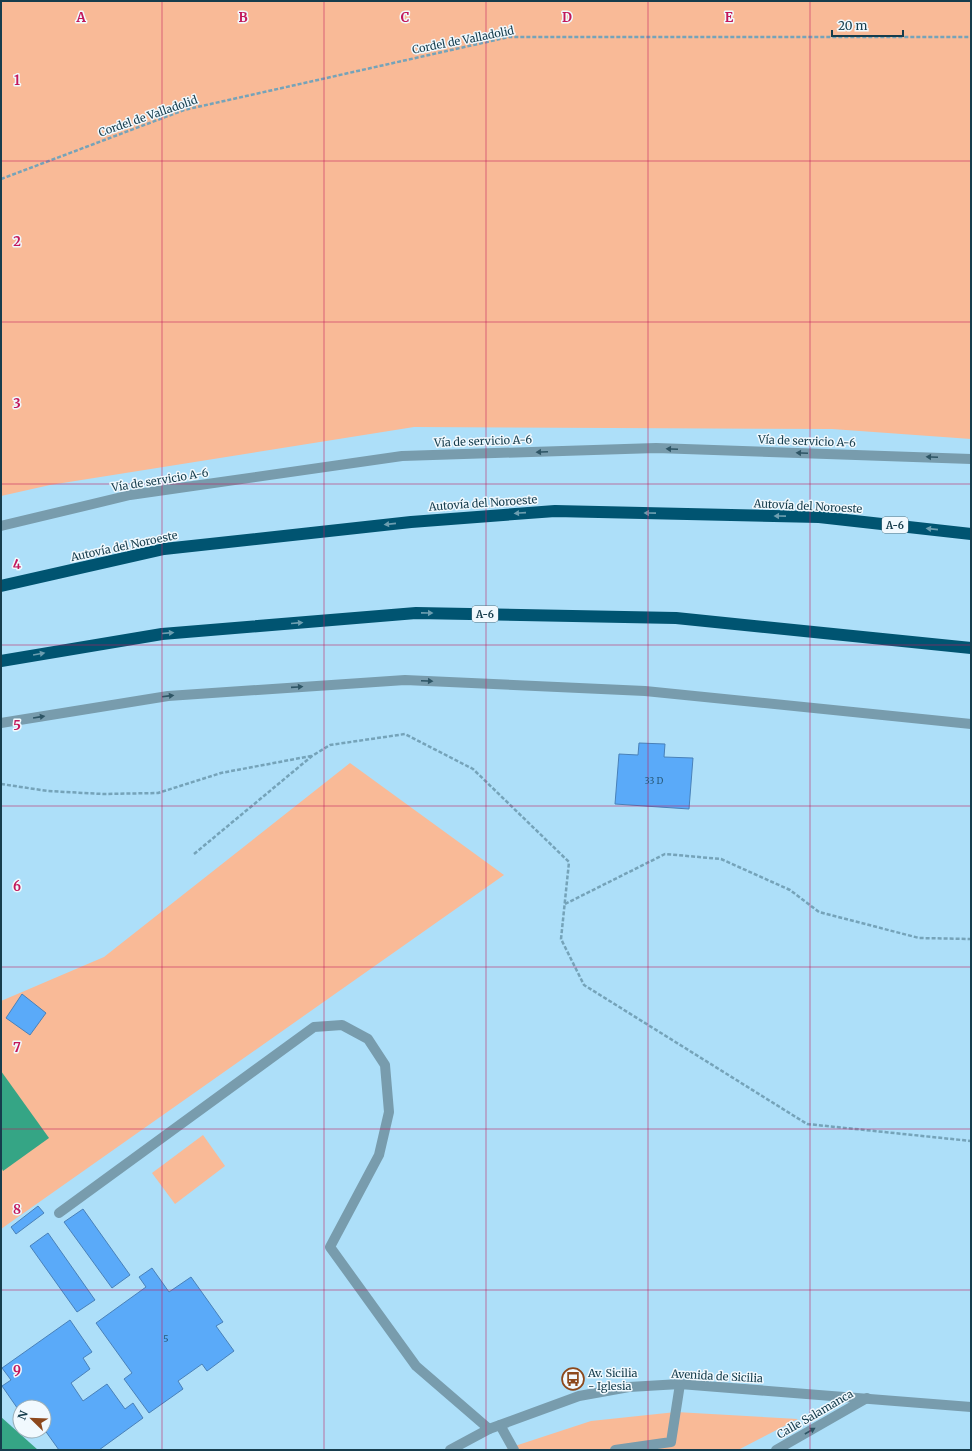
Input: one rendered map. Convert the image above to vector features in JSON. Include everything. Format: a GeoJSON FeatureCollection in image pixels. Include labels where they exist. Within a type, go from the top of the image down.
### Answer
{"type":"FeatureCollection","features":[{"type":"Feature","properties":{"kind":"highway","name":"Autovía del Noroeste"},"geometry":{"type":"LineString","coordinates":[[1,586],[164,550],[411,522],[555,511],[819,517],[971,534]]}},
{"type":"Feature","properties":{"kind":"highway","name":"A-6"},"geometry":{"type":"LineString","coordinates":[[1,661],[162,634],[416,613],[676,618],[971,648]]}},
{"type":"Feature","properties":{"kind":"street","name":"Vía de servicio A-6"},"geometry":{"type":"LineString","coordinates":[[1,526],[130,495],[402,456],[656,448],[971,459]]}},
{"type":"Feature","properties":{"kind":"street"},"geometry":{"type":"LineString","coordinates":[[1,723],[168,696],[406,680],[645,691],[971,724]]}},
{"type":"Feature","properties":{"kind":"street"},"geometry":{"type":"LineString","coordinates":[[59,1213],[314,1027],[342,1025],[368,1039],[385,1065],[389,1112],[379,1155],[330,1247],[416,1366],[489,1429]]}},
{"type":"Feature","properties":{"kind":"street"},"geometry":{"type":"LineString","coordinates":[[615,1450],[671,1442],[680,1384]]}},
{"type":"Feature","properties":{"kind":"street","name":"Avenida de Sicilia"},"geometry":{"type":"LineString","coordinates":[[450,1450],[489,1429],[579,1396],[629,1387],[680,1384],[971,1407]]}},
{"type":"Feature","properties":{"kind":"street","name":"Calle Salamanca"},"geometry":{"type":"LineString","coordinates":[[776,1450],[867,1398]]}},
{"type":"Feature","properties":{"kind":"street"},"geometry":{"type":"LineString","coordinates":[[500,1425],[514,1450]]}},
{"type":"Feature","properties":{"kind":"path","name":"Cordel de Valladolid"},"geometry":{"type":"LineString","coordinates":[[1,179],[184,110],[509,37],[971,37]]}},
{"type":"Feature","properties":{"kind":"path"},"geometry":{"type":"LineString","coordinates":[[194,854],[312,756],[330,745],[405,734],[473,769],[569,862],[561,939],[584,986],[807,1124],[971,1141]]}},
{"type":"Feature","properties":{"kind":"path"},"geometry":{"type":"LineString","coordinates":[[1,784],[48,791],[103,794],[158,793],[221,773],[312,756]]}},
{"type":"Feature","properties":{"kind":"path"},"geometry":{"type":"LineString","coordinates":[[565,904],[665,854],[672,854],[722,859],[790,890],[818,912],[919,938],[971,939]]}},
{"type":"Feature","properties":{"kind":"shaded area"},"geometry":{"type":"Polygon","coordinates":[[[1,1],[971,1],[971,439],[832,429],[414,427],[50,485],[1,496],[1,1]]]}},
{"type":"Feature","properties":{"kind":"shaded area"},"geometry":{"type":"Polygon","coordinates":[[[350,763],[504,875],[1,1229],[1,1001],[104,957],[350,763]]]}},
{"type":"Feature","properties":{"kind":"shaded area"},"geometry":{"type":"Polygon","coordinates":[[[1,1071],[49,1138],[3,1171],[1,1167],[1,1071]]]}},
{"type":"Feature","properties":{"kind":"shaded area"},"geometry":{"type":"Polygon","coordinates":[[[203,1135],[225,1166],[175,1204],[152,1173],[203,1135]]]}},
{"type":"Feature","properties":{"kind":"shaded area"},"geometry":{"type":"Polygon","coordinates":[[[676,1412],[798,1419],[738,1450],[503,1450],[591,1421],[676,1412]]]}},
{"type":"Feature","properties":{"kind":"shaded area"},"geometry":{"type":"Polygon","coordinates":[[[1,1417],[12,1427],[12,1439],[26,1439],[38,1450],[1,1450],[1,1417]]]}},
{"type":"Feature","properties":{"kind":"building"},"geometry":{"type":"Polygon","coordinates":[[[639,743],[665,744],[664,757],[693,758],[689,809],[615,804],[619,754],[638,755],[639,743]]]}},
{"type":"Feature","properties":{"kind":"building"},"geometry":{"type":"Polygon","coordinates":[[[22,994],[46,1013],[30,1035],[6,1018],[22,994]]]}},
{"type":"Feature","properties":{"kind":"building"},"geometry":{"type":"Polygon","coordinates":[[[38,1206],[44,1213],[16,1234],[11,1227],[38,1206]]]}},
{"type":"Feature","properties":{"kind":"building"},"geometry":{"type":"Polygon","coordinates":[[[83,1209],[130,1275],[112,1288],[64,1222],[83,1209]]]}},
{"type":"Feature","properties":{"kind":"building"},"geometry":{"type":"Polygon","coordinates":[[[48,1233],[95,1300],[77,1312],[30,1246],[48,1233]]]}},
{"type":"Feature","properties":{"kind":"building"},"geometry":{"type":"Polygon","coordinates":[[[152,1268],[169,1292],[191,1277],[223,1322],[216,1326],[234,1351],[207,1371],[202,1364],[178,1381],[183,1389],[149,1413],[124,1379],[132,1373],[96,1323],[146,1287],[139,1277],[152,1268]]]}},
{"type":"Feature","properties":{"kind":"building"},"geometry":{"type":"Polygon","coordinates":[[[70,1320],[92,1352],[83,1358],[90,1369],[71,1383],[83,1401],[107,1384],[125,1409],[133,1403],[143,1418],[99,1450],[59,1450],[51,1439],[52,1399],[12,1399],[12,1400],[2,1386],[11,1380],[2,1368],[70,1320]]]}},
{"type":"Feature","properties":{"kind":"place","name":"Av. Sicilia - Iglesia"},"geometry":{"type":"Point","coordinates":[573,1379]}}]}
